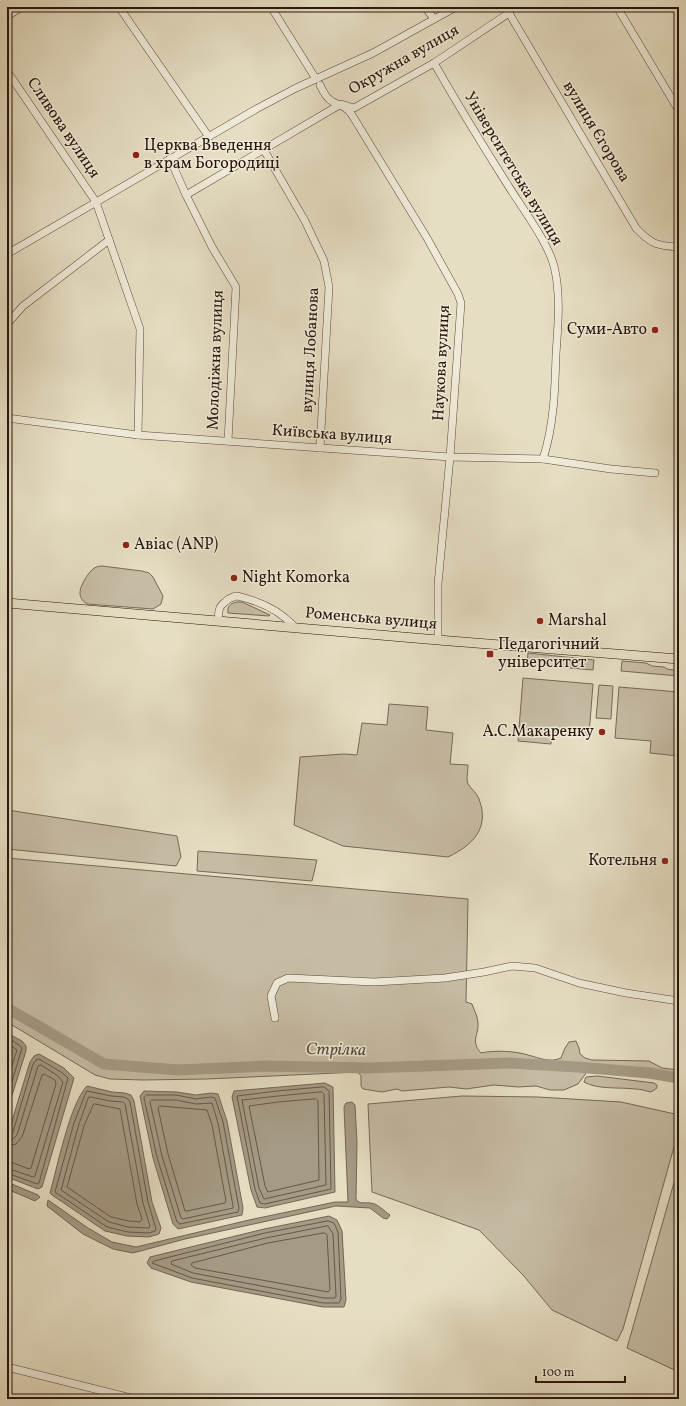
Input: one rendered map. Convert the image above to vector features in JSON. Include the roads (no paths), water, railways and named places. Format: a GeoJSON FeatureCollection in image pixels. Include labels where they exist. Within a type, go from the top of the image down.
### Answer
{"type":"FeatureCollection","features":[{"type":"Feature","properties":{"kind":"main road","name":"Роменська вулиця"},"geometry":{"type":"LineString","coordinates":[[7,603],[679,659]]}},
{"type":"Feature","properties":{"kind":"street"},"geometry":{"type":"LineString","coordinates":[[7,16],[22,7]]}},
{"type":"Feature","properties":{"kind":"street"},"geometry":{"type":"LineString","coordinates":[[119,7],[209,137]]}},
{"type":"Feature","properties":{"kind":"street","name":"Наукова вулиця"},"geometry":{"type":"LineString","coordinates":[[271,7],[329,99],[341,104],[349,110],[427,238],[458,294],[461,303],[450,457],[438,584],[438,640]]}},
{"type":"Feature","properties":{"kind":"street"},"geometry":{"type":"LineString","coordinates":[[425,7],[434,19]]}},
{"type":"Feature","properties":{"kind":"street"},"geometry":{"type":"LineString","coordinates":[[7,254],[258,108],[318,82],[456,7]]}},
{"type":"Feature","properties":{"kind":"street"},"geometry":{"type":"LineString","coordinates":[[617,7],[679,111]]}},
{"type":"Feature","properties":{"kind":"street","name":"Окружна вулиця"},"geometry":{"type":"LineString","coordinates":[[186,195],[341,104],[354,108],[434,63],[510,10]]}},
{"type":"Feature","properties":{"kind":"street","name":"вулиця Єгорова"},"geometry":{"type":"LineString","coordinates":[[510,10],[636,228],[647,239],[661,246],[679,247]]}},
{"type":"Feature","properties":{"kind":"street","name":"Університетська вулиця"},"geometry":{"type":"LineString","coordinates":[[434,63],[472,129],[545,244],[554,266],[558,315],[555,374],[551,425],[543,459]]}},
{"type":"Feature","properties":{"kind":"street","name":"Сливова вулиця"},"geometry":{"type":"LineString","coordinates":[[7,71],[96,202],[140,329],[138,435]]}},
{"type":"Feature","properties":{"kind":"street","name":"вулиця Лобанова"},"geometry":{"type":"LineString","coordinates":[[264,150],[305,220],[324,261],[329,287],[320,448]]}},
{"type":"Feature","properties":{"kind":"street","name":"Молодіжна вулиця"},"geometry":{"type":"LineString","coordinates":[[170,159],[212,247],[236,287],[228,441]]}},
{"type":"Feature","properties":{"kind":"street"},"geometry":{"type":"LineString","coordinates":[[7,324],[23,306],[109,240]]}},
{"type":"Feature","properties":{"kind":"street","name":"Київська вулиця"},"geometry":{"type":"LineString","coordinates":[[7,418],[138,435],[450,457],[543,459],[611,469],[655,473]]}},
{"type":"Feature","properties":{"kind":"street"},"geometry":{"type":"LineString","coordinates":[[219,621],[218,610],[222,604],[228,599],[236,596],[268,606],[287,619],[295,628]]}},
{"type":"Feature","properties":{"kind":"street"},"geometry":{"type":"LineString","coordinates":[[275,1018],[271,996],[278,983],[288,978],[374,982],[446,978],[512,966],[535,968],[580,983],[626,993],[679,1001]]}},
{"type":"Feature","properties":{"kind":"street"},"geometry":{"type":"LineString","coordinates":[[7,1367],[135,1399]]}},
{"type":"Feature","properties":{"kind":"water"},"geometry":{"type":"Polygon","coordinates":[[[7,1033],[22,1041],[26,1046],[26,1051],[7,1111],[7,1033]]]}},
{"type":"Feature","properties":{"kind":"water"},"geometry":{"type":"Polygon","coordinates":[[[39,1054],[64,1068],[74,1078],[42,1187],[38,1189],[7,1177],[7,1137],[30,1062],[34,1056],[39,1054]]]}},
{"type":"Feature","properties":{"kind":"water"},"geometry":{"type":"Polygon","coordinates":[[[325,1083],[333,1087],[335,1192],[265,1208],[257,1207],[251,1190],[232,1097],[234,1091],[325,1083]]]}},
{"type":"Feature","properties":{"kind":"water"},"geometry":{"type":"Polygon","coordinates":[[[87,1086],[112,1092],[125,1093],[131,1095],[134,1101],[152,1202],[161,1228],[159,1234],[149,1237],[127,1236],[105,1231],[50,1193],[60,1153],[75,1106],[87,1086]]]}},
{"type":"Feature","properties":{"kind":"water"},"geometry":{"type":"Polygon","coordinates":[[[144,1091],[177,1092],[196,1095],[211,1093],[218,1094],[227,1121],[243,1208],[242,1215],[178,1229],[173,1224],[153,1158],[140,1096],[144,1091]]]}},
{"type":"Feature","properties":{"kind":"water"},"geometry":{"type":"Polygon","coordinates":[[[352,1102],[355,1105],[357,1142],[356,1199],[361,1203],[373,1203],[378,1206],[390,1215],[387,1219],[383,1218],[370,1208],[336,1206],[185,1239],[133,1253],[113,1249],[83,1234],[47,1206],[48,1200],[88,1228],[112,1242],[136,1247],[249,1220],[335,1202],[348,1202],[344,1107],[346,1103],[352,1102]]]}},
{"type":"Feature","properties":{"kind":"water"},"geometry":{"type":"Polygon","coordinates":[[[7,1182],[40,1197],[35,1201],[7,1189],[7,1182]]]}},
{"type":"Feature","properties":{"kind":"water"},"geometry":{"type":"Polygon","coordinates":[[[329,1216],[337,1220],[342,1231],[346,1300],[344,1307],[323,1307],[191,1282],[151,1268],[147,1263],[150,1257],[264,1229],[329,1216]]]}},
{"type":"Feature","properties":{"kind":"waterway","name":"Стрілка"},"geometry":{"type":"LineString","coordinates":[[7,1008],[104,1064],[178,1070],[266,1066],[368,1068],[509,1063],[649,1073],[679,1078]]}},
{"type":"Feature","properties":{"kind":"place","name":"Церква Введення в храм Богородиці"},"geometry":{"type":"Point","coordinates":[136,155]}},
{"type":"Feature","properties":{"kind":"place","name":"Суми-Авто"},"geometry":{"type":"Point","coordinates":[655,330]}},
{"type":"Feature","properties":{"kind":"place","name":"Авіас (ANP)"},"geometry":{"type":"Point","coordinates":[126,545]}},
{"type":"Feature","properties":{"kind":"place","name":"Night Komorka"},"geometry":{"type":"Point","coordinates":[234,578]}},
{"type":"Feature","properties":{"kind":"place","name":"Marshal"},"geometry":{"type":"Point","coordinates":[540,621]}},
{"type":"Feature","properties":{"kind":"place","name":"Педагогічний університет"},"geometry":{"type":"Point","coordinates":[490,654]}},
{"type":"Feature","properties":{"kind":"place","name":"А.С.Макаренку"},"geometry":{"type":"Point","coordinates":[602,732]}},
{"type":"Feature","properties":{"kind":"place","name":"Котельня"},"geometry":{"type":"Point","coordinates":[665,861]}}]}
